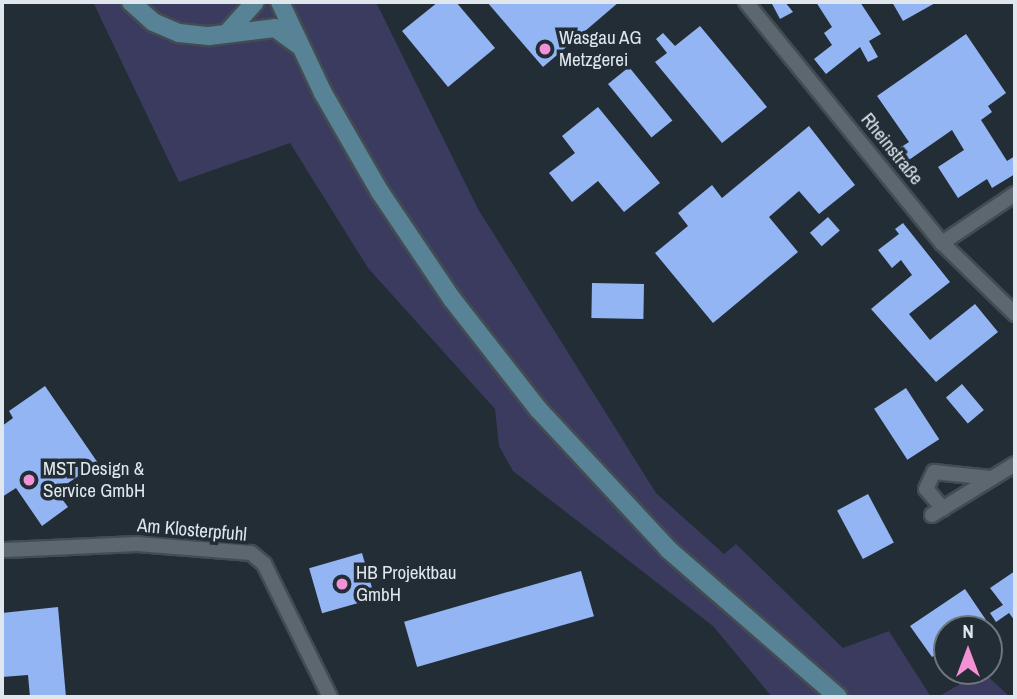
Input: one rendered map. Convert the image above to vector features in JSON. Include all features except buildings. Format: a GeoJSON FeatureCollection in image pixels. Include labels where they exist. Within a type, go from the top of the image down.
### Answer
{"type":"FeatureCollection","features":[{"type":"Feature","properties":{"kind":"main road"},"geometry":{"type":"LineString","coordinates":[[131,2],[153,22],[179,33],[221,35],[275,28],[300,47]]}},
{"type":"Feature","properties":{"kind":"main road"},"geometry":{"type":"LineString","coordinates":[[221,35],[241,22],[255,2]]}},
{"type":"Feature","properties":{"kind":"main road"},"geometry":{"type":"LineString","coordinates":[[280,2],[351,145],[413,242],[537,410],[669,550],[838,697]]}},
{"type":"Feature","properties":{"kind":"main road"},"geometry":{"type":"LineString","coordinates":[[800,665],[847,697]]}},
{"type":"Feature","properties":{"kind":"street","name":"Rheinstraße"},"geometry":{"type":"LineString","coordinates":[[746,2],[943,243],[1015,314]]}},
{"type":"Feature","properties":{"kind":"street"},"geometry":{"type":"LineString","coordinates":[[943,243],[1015,194]]}},
{"type":"Feature","properties":{"kind":"street"},"geometry":{"type":"LineString","coordinates":[[991,478],[934,471],[926,489],[937,512],[1015,464]]}},
{"type":"Feature","properties":{"kind":"street","name":"Am Klosterpfuhl"},"geometry":{"type":"LineString","coordinates":[[6,550],[136,544],[251,553],[264,564],[330,697]]}},
{"type":"Feature","properties":{"kind":"shaded area"},"geometry":{"type":"Polygon","coordinates":[[[93,2],[376,2],[478,209],[656,493],[724,554],[736,544],[843,648],[889,631],[931,697],[772,697],[713,626],[513,471],[499,446],[495,409],[368,268],[290,143],[179,182],[93,2]]]}},
{"type":"Feature","properties":{"kind":"shaded area"},"geometry":{"type":"Polygon","coordinates":[[[958,685],[997,685],[1010,697],[938,697],[958,685]]]}},
{"type":"Feature","properties":{"kind":"place","name":"Wasgau AG Metzgerei"},"geometry":{"type":"Point","coordinates":[545,49]}},
{"type":"Feature","properties":{"kind":"place","name":"MST Design & Service GmbH"},"geometry":{"type":"Point","coordinates":[29,480]}},
{"type":"Feature","properties":{"kind":"place","name":"HB Projektbau GmbH"},"geometry":{"type":"Point","coordinates":[342,584]}}]}
